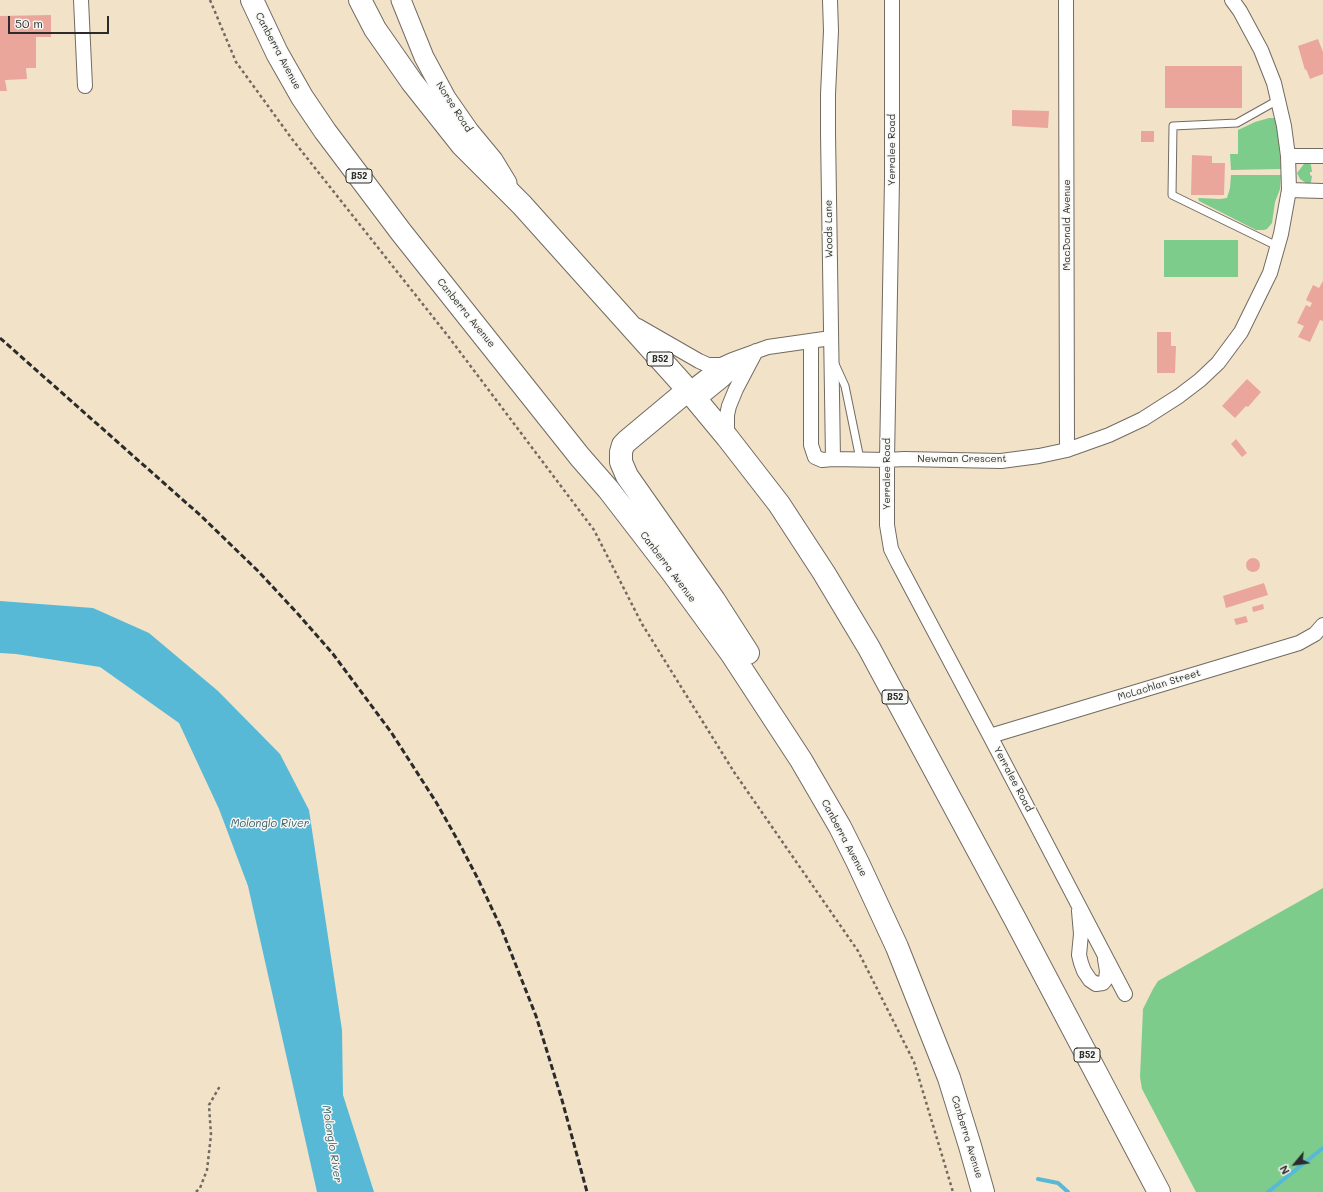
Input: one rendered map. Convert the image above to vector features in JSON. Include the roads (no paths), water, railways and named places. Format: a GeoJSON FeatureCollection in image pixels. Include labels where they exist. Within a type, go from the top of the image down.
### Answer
{"type":"FeatureCollection","features":[{"type":"Feature","properties":{"kind":"highway","name":"Canberra Avenue"},"geometry":{"type":"LineString","coordinates":[[252,0],[277,53],[302,97],[325,131],[401,232],[580,457],[608,489],[672,572],[731,653],[801,760],[840,827],[882,913],[948,1078],[983,1192]]}},
{"type":"Feature","properties":{"kind":"highway","name":"B52"},"geometry":{"type":"LineString","coordinates":[[360,0],[375,29],[412,82],[462,145],[522,205],[692,396],[727,437],[779,504],[824,573],[869,648],[1015,919],[1159,1192]]}},
{"type":"Feature","properties":{"kind":"highway"},"geometry":{"type":"LineString","coordinates":[[580,457],[599,460],[627,456],[639,448],[692,396]]}},
{"type":"Feature","properties":{"kind":"highway"},"geometry":{"type":"LineString","coordinates":[[620,458],[622,467],[627,476],[714,600],[767,683],[811,763],[840,827]]}},
{"type":"Feature","properties":{"kind":"main road","name":"Norse Road"},"geometry":{"type":"LineString","coordinates":[[401,0],[424,57],[446,98],[469,131],[493,160],[522,205]]}},
{"type":"Feature","properties":{"kind":"street"},"geometry":{"type":"LineString","coordinates":[[81,0],[85,86]]}},
{"type":"Feature","properties":{"kind":"street","name":"Woods Lane"},"geometry":{"type":"LineString","coordinates":[[830,0],[831,31],[828,78],[828,133],[833,459]]}},
{"type":"Feature","properties":{"kind":"street","name":"Yerralee Road"},"geometry":{"type":"LineString","coordinates":[[892,0],[892,179],[887,460],[888,525],[891,549],[1126,994]]}},
{"type":"Feature","properties":{"kind":"street","name":"MacDonald Avenue"},"geometry":{"type":"LineString","coordinates":[[1066,0],[1067,450]]}},
{"type":"Feature","properties":{"kind":"street","name":"Newman Crescent"},"geometry":{"type":"LineString","coordinates":[[811,341],[812,449],[815,457],[819,459],[887,460],[904,458],[1002,461],[1039,456],[1067,450],[1109,435],[1143,419],[1179,396],[1200,380],[1218,362],[1241,332],[1270,273],[1288,190],[1288,156],[1284,126],[1274,83],[1261,50],[1240,11],[1232,0]]}},
{"type":"Feature","properties":{"kind":"street"},"geometry":{"type":"LineString","coordinates":[[1288,156],[1323,156]]}},
{"type":"Feature","properties":{"kind":"street"},"geometry":{"type":"LineString","coordinates":[[1288,190],[1323,192]]}},
{"type":"Feature","properties":{"kind":"street"},"geometry":{"type":"LineString","coordinates":[[622,317],[699,362],[708,365],[721,365]]}},
{"type":"Feature","properties":{"kind":"street"},"geometry":{"type":"LineString","coordinates":[[692,396],[721,365],[732,360],[784,344],[831,338]]}},
{"type":"Feature","properties":{"kind":"street"},"geometry":{"type":"LineString","coordinates":[[692,396],[732,373],[753,353]]}},
{"type":"Feature","properties":{"kind":"street"},"geometry":{"type":"LineString","coordinates":[[727,437],[727,415],[729,406],[753,353]]}},
{"type":"Feature","properties":{"kind":"street","name":"McLachlan Street"},"geometry":{"type":"LineString","coordinates":[[990,736],[1299,643],[1315,634],[1323,625]]}},
{"type":"Feature","properties":{"kind":"street","name":"Yerralee Road"},"geometry":{"type":"LineString","coordinates":[[1077,902],[1080,915],[1081,934],[1079,955],[1084,971],[1090,980],[1096,984],[1103,983],[1106,979],[1107,971],[1104,953]]}},
{"type":"Feature","properties":{"kind":"lane"},"geometry":{"type":"LineString","coordinates":[[1277,246],[1172,195],[1173,126],[1237,123],[1278,100]]}},
{"type":"Feature","properties":{"kind":"lane"},"geometry":{"type":"LineString","coordinates":[[831,357],[844,382],[860,459]]}},
{"type":"Feature","properties":{"kind":"water","name":"Molonglo River"},"geometry":{"type":"Polygon","coordinates":[[[0,601],[93,608],[149,633],[218,691],[280,754],[309,810],[342,1030],[343,1095],[374,1192],[317,1192],[248,886],[219,809],[179,723],[100,667],[16,654],[0,653],[0,601]]]}},
{"type":"Feature","properties":{"kind":"waterway"},"geometry":{"type":"LineString","coordinates":[[1268,1192],[1323,1148]]}},
{"type":"Feature","properties":{"kind":"waterway"},"geometry":{"type":"LineString","coordinates":[[1038,1179],[1058,1183],[1068,1192]]}},
{"type":"Feature","properties":{"kind":"railway"},"geometry":{"type":"LineString","coordinates":[[0,338],[200,515],[258,571],[333,654],[391,732],[436,802],[457,839],[502,930],[536,1016],[562,1100],[587,1192]]}}]}
